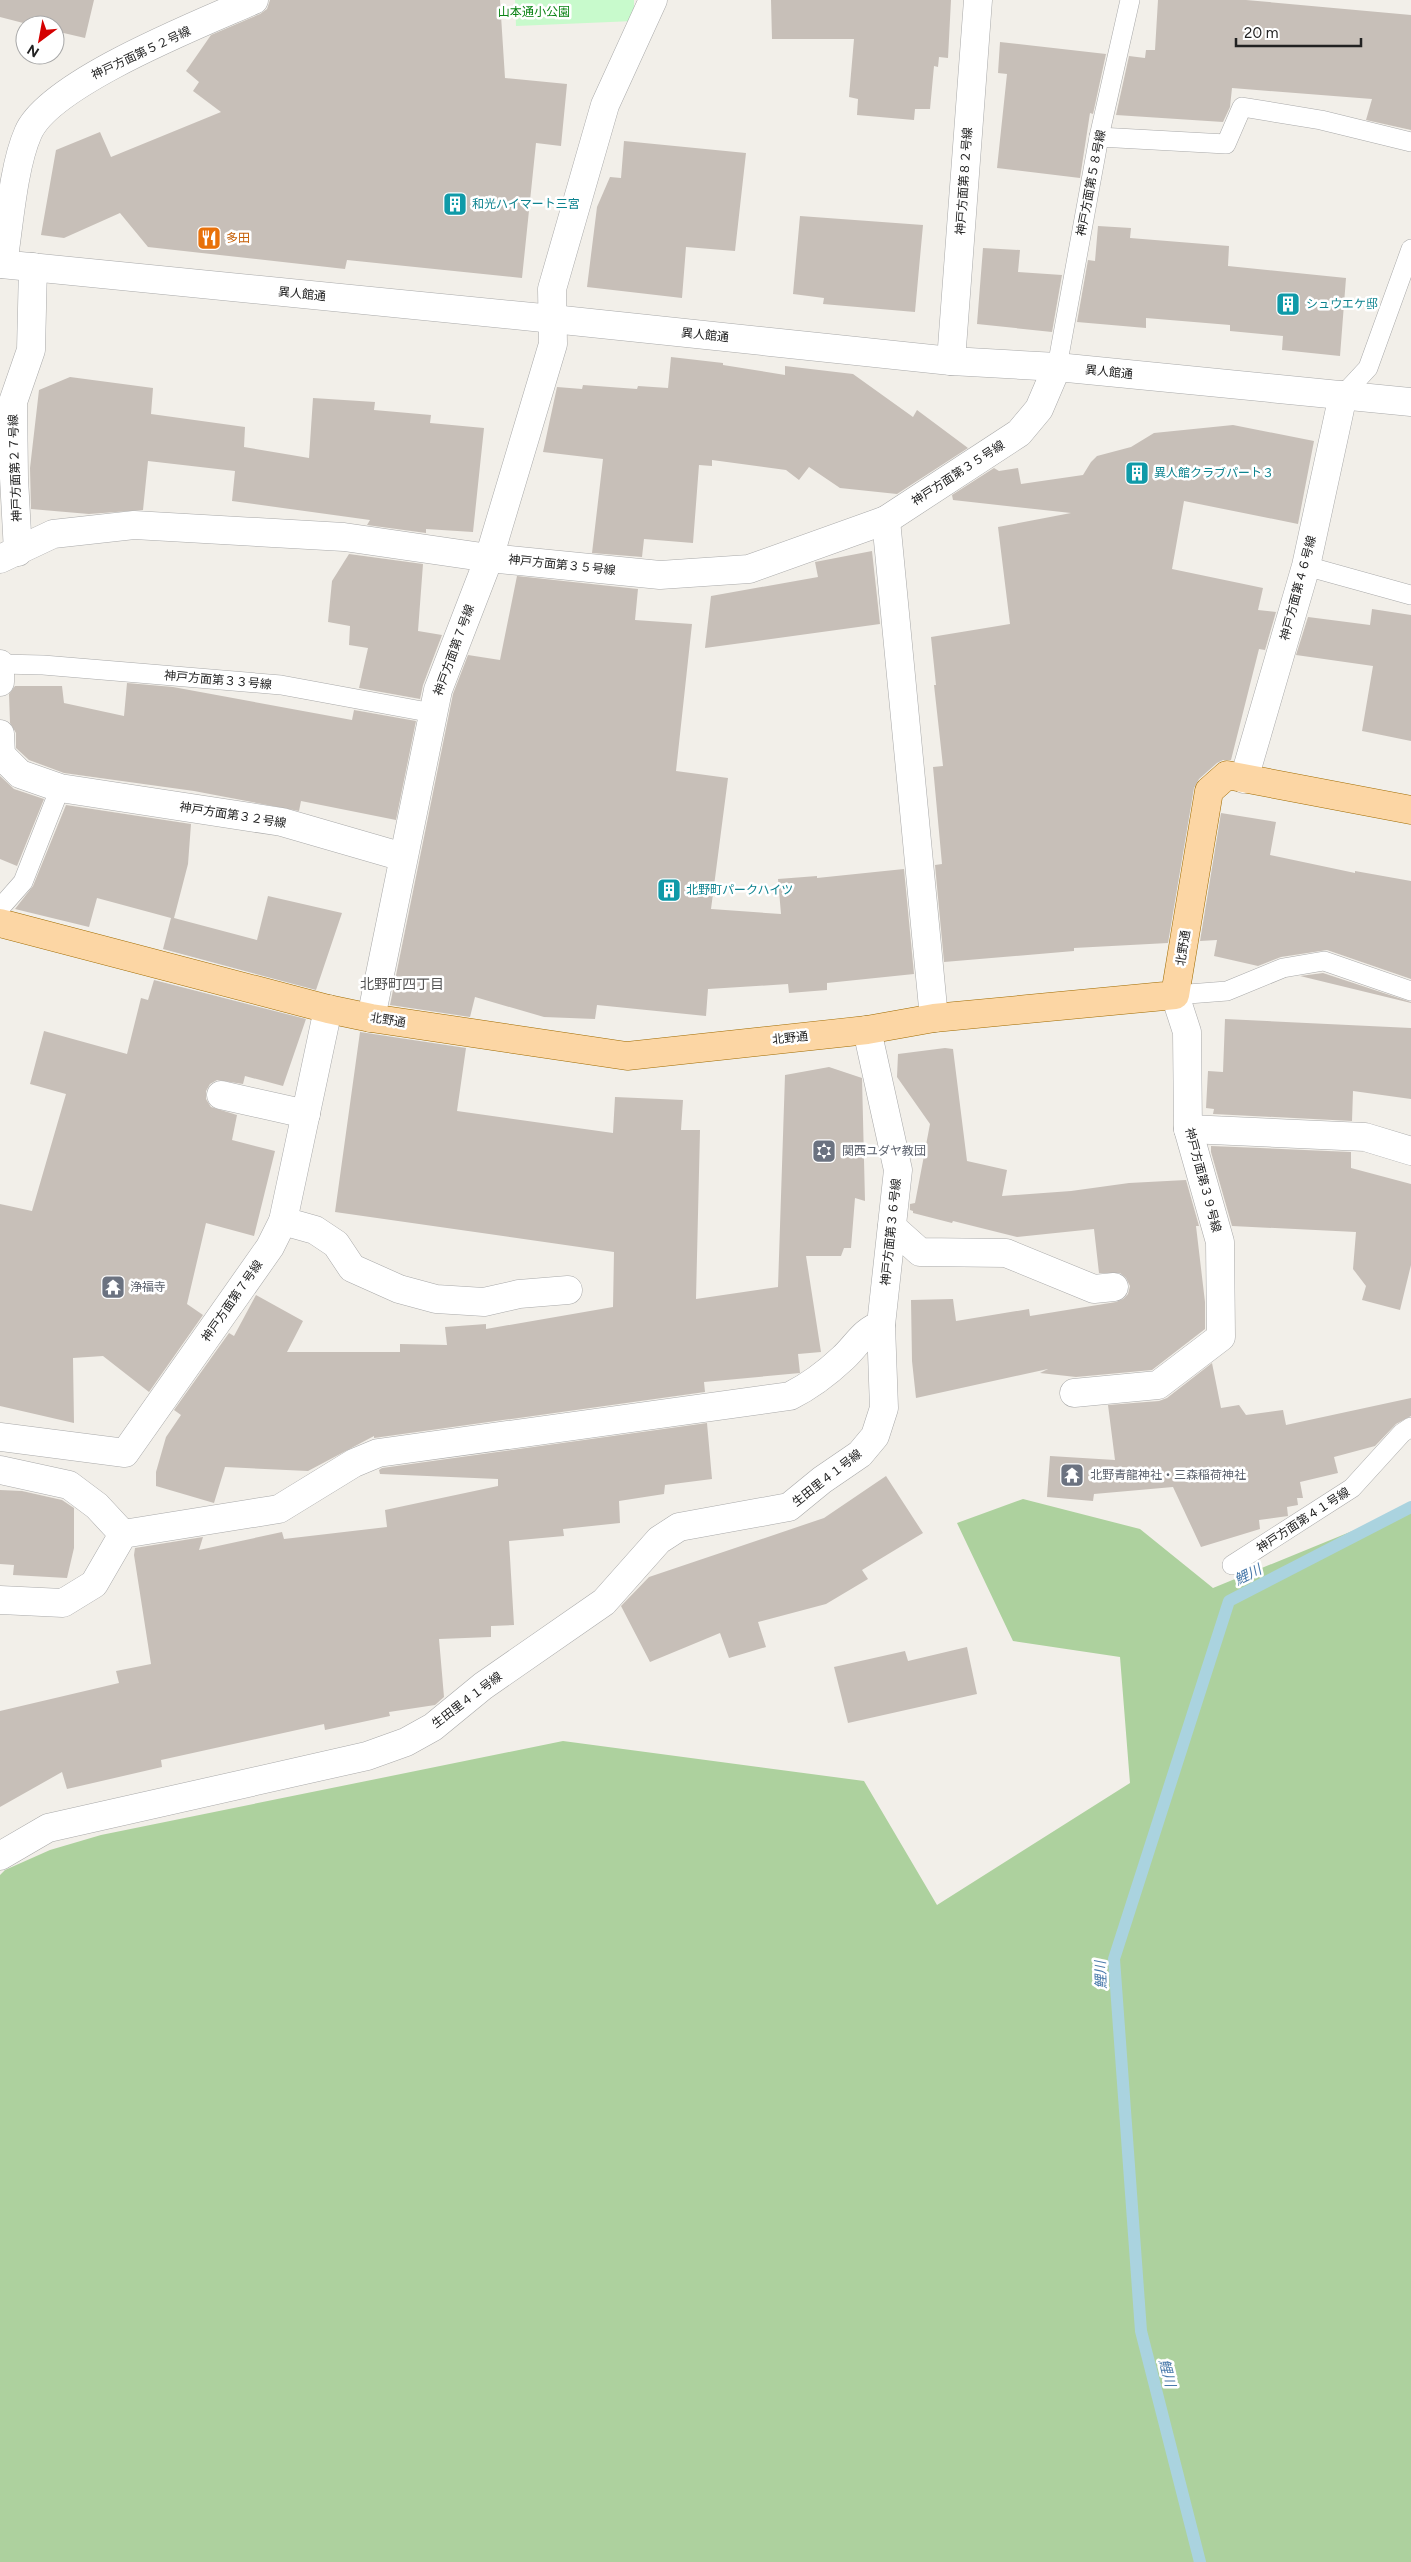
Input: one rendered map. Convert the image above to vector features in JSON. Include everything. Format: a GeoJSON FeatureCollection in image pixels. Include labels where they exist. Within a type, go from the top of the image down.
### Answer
{"type":"FeatureCollection","features":[{"type":"Feature","properties":{"kind":"main road","name":"北野通"},"geometry":{"type":"LineString","coordinates":[[0,923],[328,1009],[370,1018],[627,1056],[867,1030],[934,1018],[1175,995],[1209,791],[1227,776],[1411,810]]}},
{"type":"Feature","properties":{"kind":"street","name":"神戸方面第７号線"},"geometry":{"type":"LineString","coordinates":[[370,1018],[438,690],[489,558],[553,344],[552,289],[605,105],[653,0]]}},
{"type":"Feature","properties":{"kind":"street","name":"神戸方面第８２号線"},"geometry":{"type":"LineString","coordinates":[[950,361],[978,0]]}},
{"type":"Feature","properties":{"kind":"street","name":"神戸方面第５２号線"},"geometry":{"type":"LineString","coordinates":[[2,264],[19,163],[28,132],[45,110],[92,75],[244,2]]}},
{"type":"Feature","properties":{"kind":"street","name":"異人館通"},"geometry":{"type":"LineString","coordinates":[[2,264],[553,318],[950,361],[1057,367],[1411,402]]}},
{"type":"Feature","properties":{"kind":"street","name":"神戸方面第２７号線"},"geometry":{"type":"LineString","coordinates":[[9,555],[14,478],[13,402],[31,350],[32,267]]}},
{"type":"Feature","properties":{"kind":"street","name":"神戸方面第３５号線"},"geometry":{"type":"LineString","coordinates":[[9,555],[53,534],[134,525],[344,537],[489,558],[660,575],[749,569],[886,520],[1019,433],[1039,409],[1057,367]]}},
{"type":"Feature","properties":{"kind":"street","name":"神戸方面第４６号線"},"geometry":{"type":"LineString","coordinates":[[1244,779],[1306,566],[1343,395]]}},
{"type":"Feature","properties":{"kind":"street"},"geometry":{"type":"LineString","coordinates":[[886,520],[934,1018]]}},
{"type":"Feature","properties":{"kind":"street"},"geometry":{"type":"LineString","coordinates":[[0,664],[0,682]]}},
{"type":"Feature","properties":{"kind":"street"},"geometry":{"type":"LineString","coordinates":[[0,734],[1,755],[20,774],[60,788]]}},
{"type":"Feature","properties":{"kind":"street","name":"神戸方面第３２号線"},"geometry":{"type":"LineString","coordinates":[[60,788],[282,822],[403,857]]}},
{"type":"Feature","properties":{"kind":"street","name":"神戸方面第３９号線"},"geometry":{"type":"LineString","coordinates":[[1074,1392],[1158,1385],[1221,1337],[1220,1242],[1188,1129],[1188,1032],[1175,995]]}},
{"type":"Feature","properties":{"kind":"street","name":"神戸方面第７号線"},"geometry":{"type":"LineString","coordinates":[[0,1437],[125,1453],[270,1247],[283,1220],[328,1009]]}},
{"type":"Feature","properties":{"kind":"street","name":"神戸方面第３６号線"},"geometry":{"type":"LineString","coordinates":[[867,1030],[898,1170],[881,1325],[884,1408],[876,1436]]}},
{"type":"Feature","properties":{"kind":"street"},"geometry":{"type":"LineString","coordinates":[[221,1095],[306,1114]]}},
{"type":"Feature","properties":{"kind":"street"},"geometry":{"type":"LineString","coordinates":[[1188,1129],[1366,1137],[1411,1151]]}},
{"type":"Feature","properties":{"kind":"street"},"geometry":{"type":"LineString","coordinates":[[283,1220],[315,1230],[336,1244],[352,1268],[399,1289],[436,1299],[484,1302],[519,1294],[568,1290]]}},
{"type":"Feature","properties":{"kind":"street"},"geometry":{"type":"LineString","coordinates":[[892,1227],[920,1252],[1006,1254],[1094,1289],[1114,1286]]}},
{"type":"Feature","properties":{"kind":"street"},"geometry":{"type":"LineString","coordinates":[[122,1534],[279,1509],[354,1463],[378,1453],[790,1396],[813,1384],[845,1356],[868,1330],[881,1325]]}},
{"type":"Feature","properties":{"kind":"street","name":"生田里４１号線"},"geometry":{"type":"LineString","coordinates":[[0,1856],[48,1828],[358,1758],[406,1742],[433,1727],[483,1686],[604,1602],[659,1540],[679,1528],[789,1508],[822,1480],[860,1454],[876,1436]]}},
{"type":"Feature","properties":{"kind":"street"},"geometry":{"type":"LineString","coordinates":[[0,1470],[69,1485],[97,1506],[122,1534]]}},
{"type":"Feature","properties":{"kind":"street"},"geometry":{"type":"LineString","coordinates":[[0,1600],[62,1603],[94,1584],[122,1534]]}},
{"type":"Feature","properties":{"kind":"lane","name":"神戸方面第５８号線"},"geometry":{"type":"LineString","coordinates":[[1057,367],[1099,137],[1130,0]]}},
{"type":"Feature","properties":{"kind":"lane"},"geometry":{"type":"LineString","coordinates":[[1099,137],[1226,144],[1242,107],[1320,120],[1411,142]]}},
{"type":"Feature","properties":{"kind":"lane"},"geometry":{"type":"LineString","coordinates":[[1343,395],[1368,368],[1411,249]]}},
{"type":"Feature","properties":{"kind":"lane"},"geometry":{"type":"LineString","coordinates":[[1306,566],[1411,595]]}},
{"type":"Feature","properties":{"kind":"lane","name":"神戸方面第３３号線"},"geometry":{"type":"LineString","coordinates":[[0,664],[43,665],[281,685],[433,713]]}},
{"type":"Feature","properties":{"kind":"lane"},"geometry":{"type":"LineString","coordinates":[[0,908],[23,882],[60,788]]}},
{"type":"Feature","properties":{"kind":"lane"},"geometry":{"type":"LineString","coordinates":[[1175,995],[1227,991],[1283,968],[1324,961],[1411,992]]}},
{"type":"Feature","properties":{"kind":"lane","name":"神戸方面第４１号線"},"geometry":{"type":"LineString","coordinates":[[1232,1565],[1352,1488],[1402,1433],[1411,1427]]}},
{"type":"Feature","properties":{"kind":"green space","name":"山本通小公園"},"geometry":{"type":"Polygon","coordinates":[[[515,0],[634,0],[634,21],[516,26],[515,0]]]}},
{"type":"Feature","properties":{"kind":"green space"},"geometry":{"type":"Polygon","coordinates":[[[1023,1499],[1140,1529],[1213,1588],[1411,1507],[1411,2562],[0,2562],[0,1875],[5,1870],[50,1850],[101,1835],[563,1741],[864,1781],[937,1905],[1130,1783],[1120,1657],[1013,1641],[957,1523],[1023,1499]]]}},
{"type":"Feature","properties":{"kind":"building"},"geometry":{"type":"Polygon","coordinates":[[[0,0],[94,0],[85,38],[65,33],[65,15],[15,15],[15,21],[0,17],[0,0]]]}},
{"type":"Feature","properties":{"kind":"building"},"geometry":{"type":"Polygon","coordinates":[[[270,0],[500,0],[505,78],[567,84],[561,146],[536,143],[522,278],[347,260],[345,269],[148,247],[120,213],[64,238],[41,235],[56,150],[100,132],[111,157],[221,112],[193,91],[199,82],[186,71],[211,35],[260,14],[267,9],[270,0]]]}},
{"type":"Feature","properties":{"kind":"building"},"geometry":{"type":"Polygon","coordinates":[[[771,0],[951,0],[948,58],[939,57],[938,67],[934,66],[930,109],[915,109],[914,120],[857,115],[858,99],[849,97],[854,39],[772,39],[771,0]]]}},
{"type":"Feature","properties":{"kind":"building"},"geometry":{"type":"Polygon","coordinates":[[[1158,0],[1246,0],[1411,15],[1411,130],[1366,120],[1372,99],[1232,88],[1230,107],[1223,122],[1116,115],[1129,56],[1145,58],[1146,50],[1155,50],[1158,0]]]}},
{"type":"Feature","properties":{"kind":"building"},"geometry":{"type":"Polygon","coordinates":[[[1000,42],[1106,54],[1093,114],[1090,113],[1080,178],[997,168],[1007,74],[998,73],[1000,42]]]}},
{"type":"Feature","properties":{"kind":"building"},"geometry":{"type":"Polygon","coordinates":[[[624,141],[746,153],[735,251],[686,247],[682,298],[587,287],[597,207],[610,177],[621,178],[624,141]]]}},
{"type":"Feature","properties":{"kind":"building"},"geometry":{"type":"Polygon","coordinates":[[[800,216],[923,225],[915,312],[823,304],[824,298],[793,294],[800,216]]]}},
{"type":"Feature","properties":{"kind":"building"},"geometry":{"type":"Polygon","coordinates":[[[1098,226],[1131,228],[1130,238],[1229,246],[1228,266],[1346,278],[1340,356],[1282,350],[1283,336],[1230,331],[1230,325],[1146,318],[1146,328],[1077,322],[1088,260],[1095,261],[1098,226]]]}},
{"type":"Feature","properties":{"kind":"building"},"geometry":{"type":"Polygon","coordinates":[[[983,248],[1020,250],[1018,272],[1062,275],[1052,332],[977,324],[983,248]]]}},
{"type":"Feature","properties":{"kind":"building"},"geometry":{"type":"Polygon","coordinates":[[[671,357],[723,363],[723,365],[785,375],[785,366],[853,374],[913,417],[917,410],[968,448],[897,494],[840,488],[809,467],[799,480],[786,470],[712,460],[712,466],[699,465],[693,543],[644,539],[642,557],[592,553],[603,459],[543,452],[557,387],[582,389],[583,385],[637,389],[638,386],[668,388],[671,357]]]}},
{"type":"Feature","properties":{"kind":"building"},"geometry":{"type":"Polygon","coordinates":[[[70,377],[153,388],[151,414],[245,427],[244,447],[309,458],[313,398],[375,402],[374,410],[431,415],[430,423],[484,428],[473,532],[426,529],[426,533],[367,525],[370,520],[232,501],[235,471],[148,461],[143,510],[89,514],[31,509],[30,468],[39,390],[70,377]]]}},
{"type":"Feature","properties":{"kind":"building"},"geometry":{"type":"Polygon","coordinates":[[[1233,425],[1314,441],[1298,524],[1184,501],[1172,569],[1263,588],[1258,610],[1276,612],[1265,650],[1259,649],[1231,760],[1223,760],[1217,763],[1199,779],[1194,788],[1168,943],[1074,948],[1074,951],[944,962],[935,865],[942,864],[933,767],[943,766],[931,637],[1010,624],[998,527],[1071,513],[953,500],[952,495],[994,468],[999,471],[1018,468],[1021,484],[1083,475],[1097,456],[1131,447],[1154,433],[1233,425]]]}},
{"type":"Feature","properties":{"kind":"building"},"geometry":{"type":"Polygon","coordinates":[[[872,551],[880,624],[705,648],[711,596],[818,577],[815,562],[872,551]]]}},
{"type":"Feature","properties":{"kind":"building"},"geometry":{"type":"Polygon","coordinates":[[[349,554],[423,564],[418,631],[442,635],[423,685],[420,699],[359,688],[368,648],[349,645],[350,626],[328,622],[332,581],[349,554]]]}},
{"type":"Feature","properties":{"kind":"building"},"geometry":{"type":"Polygon","coordinates":[[[517,576],[638,589],[635,620],[692,624],[676,771],[728,778],[711,909],[781,914],[778,879],[817,876],[817,878],[904,869],[914,974],[827,983],[827,990],[789,993],[788,984],[708,989],[706,1016],[597,1005],[595,1019],[544,1017],[475,997],[470,1017],[390,1005],[453,694],[468,655],[500,660],[517,576]]]}},
{"type":"Feature","properties":{"kind":"building"},"geometry":{"type":"Polygon","coordinates":[[[1372,609],[1411,615],[1411,741],[1362,731],[1373,666],[1296,655],[1308,617],[1370,625],[1372,609]]]}},
{"type":"Feature","properties":{"kind":"building"},"geometry":{"type":"Polygon","coordinates":[[[127,683],[173,687],[352,720],[354,710],[416,721],[396,820],[301,801],[299,811],[194,791],[64,773],[29,760],[16,748],[16,733],[10,723],[9,694],[15,686],[62,686],[64,703],[124,716],[127,683]]]}},
{"type":"Feature","properties":{"kind":"building"},"geometry":{"type":"Polygon","coordinates":[[[0,776],[14,789],[44,799],[17,866],[0,859],[0,776]]]}},
{"type":"Feature","properties":{"kind":"building"},"geometry":{"type":"Polygon","coordinates":[[[66,805],[191,824],[188,864],[174,918],[257,940],[268,896],[342,913],[316,990],[163,949],[171,918],[97,898],[89,927],[15,909],[33,886],[66,805]]]}},
{"type":"Feature","properties":{"kind":"building"},"geometry":{"type":"Polygon","coordinates":[[[1221,813],[1276,822],[1270,855],[1355,873],[1355,871],[1411,881],[1411,979],[1327,950],[1281,957],[1258,966],[1214,956],[1217,940],[1200,941],[1221,813]]]}},
{"type":"Feature","properties":{"kind":"building"},"geometry":{"type":"Polygon","coordinates":[[[1323,973],[1411,1002],[1411,1003],[1300,976],[1323,973]]]}},
{"type":"Feature","properties":{"kind":"building"},"geometry":{"type":"Polygon","coordinates":[[[154,980],[306,1019],[283,1086],[245,1076],[243,1084],[217,1080],[210,1084],[206,1091],[206,1099],[211,1107],[237,1115],[232,1140],[275,1151],[254,1236],[206,1223],[187,1304],[203,1315],[149,1392],[103,1356],[73,1358],[74,1423],[0,1406],[0,1204],[32,1211],[66,1094],[30,1084],[44,1031],[127,1054],[141,998],[148,1000],[154,980]]]}},
{"type":"Feature","properties":{"kind":"building"},"geometry":{"type":"Polygon","coordinates":[[[1225,1019],[1411,1028],[1411,1099],[1353,1091],[1352,1121],[1213,1114],[1214,1109],[1206,1108],[1208,1071],[1223,1072],[1225,1019]]]}},
{"type":"Feature","properties":{"kind":"building"},"geometry":{"type":"Polygon","coordinates":[[[360,1032],[466,1048],[457,1111],[613,1133],[615,1097],[683,1100],[681,1130],[700,1130],[696,1299],[778,1287],[785,1075],[829,1067],[862,1078],[865,1201],[855,1198],[851,1248],[844,1248],[841,1256],[806,1256],[821,1352],[798,1354],[800,1373],[704,1382],[705,1392],[374,1438],[374,1436],[308,1471],[225,1467],[214,1503],[156,1486],[156,1472],[166,1437],[181,1415],[174,1410],[229,1333],[234,1336],[256,1295],[303,1321],[287,1352],[400,1352],[400,1344],[447,1345],[445,1327],[486,1324],[486,1329],[613,1307],[614,1252],[335,1212],[360,1032]]]}},
{"type":"Feature","properties":{"kind":"building"},"geometry":{"type":"Polygon","coordinates":[[[945,1048],[953,1049],[967,1161],[1007,1170],[1002,1196],[1071,1191],[1129,1183],[1186,1180],[1199,1226],[1196,1226],[1205,1302],[1205,1329],[1152,1370],[1076,1377],[1040,1373],[1048,1369],[916,1398],[912,1361],[911,1300],[953,1299],[956,1321],[1029,1309],[1030,1316],[1116,1302],[1128,1294],[1130,1286],[1126,1278],[1120,1273],[1099,1273],[1094,1229],[1017,1237],[953,1221],[952,1223],[913,1213],[910,1210],[910,1204],[915,1203],[930,1124],[897,1077],[898,1054],[945,1048]]]}},
{"type":"Feature","properties":{"kind":"building"},"geometry":{"type":"Polygon","coordinates":[[[1211,1146],[1351,1152],[1351,1168],[1411,1184],[1411,1265],[1400,1310],[1362,1300],[1366,1286],[1353,1269],[1356,1232],[1232,1226],[1211,1152],[1211,1146]]]}},
{"type":"Feature","properties":{"kind":"building"},"geometry":{"type":"Polygon","coordinates":[[[1212,1363],[1221,1408],[1239,1405],[1246,1415],[1283,1410],[1286,1425],[1411,1398],[1411,1416],[1396,1424],[1375,1446],[1334,1457],[1338,1473],[1300,1482],[1303,1498],[1297,1498],[1298,1505],[1287,1507],[1288,1516],[1259,1520],[1260,1529],[1201,1547],[1173,1487],[1094,1494],[1093,1501],[1047,1497],[1050,1456],[1115,1460],[1108,1405],[1159,1401],[1167,1398],[1212,1363]]]}},
{"type":"Feature","properties":{"kind":"building"},"geometry":{"type":"Polygon","coordinates":[[[707,1423],[712,1479],[665,1485],[664,1494],[619,1501],[620,1523],[563,1529],[564,1536],[509,1541],[514,1625],[491,1626],[491,1637],[439,1639],[444,1697],[435,1705],[389,1712],[390,1716],[325,1730],[324,1724],[161,1760],[162,1767],[67,1789],[62,1772],[0,1807],[0,1711],[119,1683],[116,1671],[151,1664],[134,1555],[135,1548],[203,1537],[199,1550],[282,1532],[284,1539],[387,1527],[385,1510],[498,1486],[498,1479],[380,1474],[379,1470],[382,1468],[707,1423]]]}},
{"type":"Feature","properties":{"kind":"building"},"geometry":{"type":"Polygon","coordinates":[[[886,1476],[923,1533],[862,1570],[868,1579],[826,1604],[758,1622],[766,1647],[729,1658],[720,1633],[650,1662],[621,1606],[649,1577],[824,1518],[886,1476]]]}},
{"type":"Feature","properties":{"kind":"building"},"geometry":{"type":"Polygon","coordinates":[[[0,1490],[22,1491],[62,1500],[74,1508],[74,1548],[67,1578],[13,1575],[14,1565],[0,1564],[0,1490]]]}},
{"type":"Feature","properties":{"kind":"building"},"geometry":{"type":"Polygon","coordinates":[[[967,1647],[977,1694],[848,1723],[834,1667],[905,1651],[908,1661],[967,1647]]]}},
{"type":"Feature","properties":{"kind":"waterway","name":"鯉川"},"geometry":{"type":"LineString","coordinates":[[1200,2562],[1141,2331],[1114,1959],[1229,1601],[1411,1507]]}},
{"type":"Feature","properties":{"kind":"place","name":"和光ハイマート三宮"},"geometry":{"type":"Point","coordinates":[455,204]}},
{"type":"Feature","properties":{"kind":"place","name":"多田"},"geometry":{"type":"Point","coordinates":[209,238]}},
{"type":"Feature","properties":{"kind":"place","name":"シュウエケ邸"},"geometry":{"type":"Point","coordinates":[1288,304]}},
{"type":"Feature","properties":{"kind":"place","name":"異人館クラブパート３"},"geometry":{"type":"Point","coordinates":[1137,473]}},
{"type":"Feature","properties":{"kind":"place","name":"北野町パークハイツ"},"geometry":{"type":"Point","coordinates":[669,890]}},
{"type":"Feature","properties":{"kind":"place","name":"関西ユダヤ教団"},"geometry":{"type":"Point","coordinates":[824,1151]}},
{"type":"Feature","properties":{"kind":"place","name":"浄福寺"},"geometry":{"type":"Point","coordinates":[113,1287]}},
{"type":"Feature","properties":{"kind":"place","name":"北野青龍神社・三森稲荷神社"},"geometry":{"type":"Point","coordinates":[1072,1475]}},
{"type":"Feature","properties":{"kind":"district","name":"北野町四丁目"},"geometry":{"type":"Point","coordinates":[402,984]}}]}
